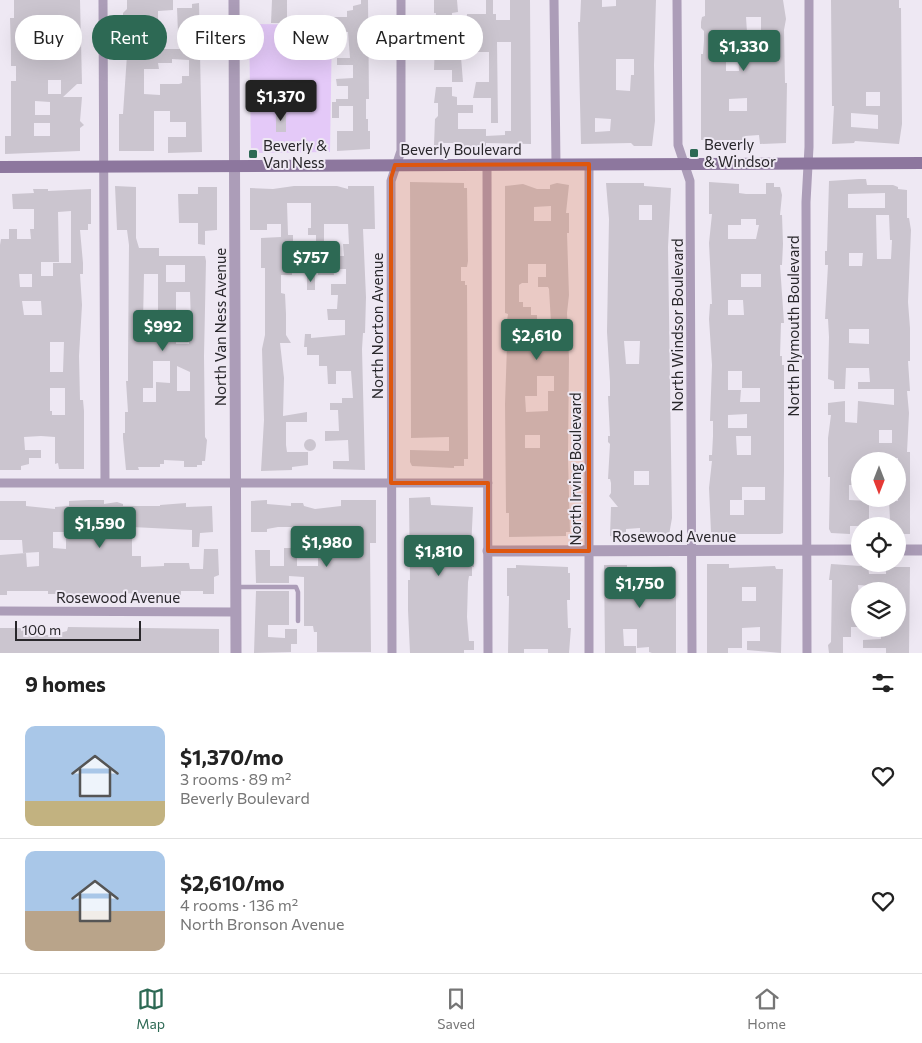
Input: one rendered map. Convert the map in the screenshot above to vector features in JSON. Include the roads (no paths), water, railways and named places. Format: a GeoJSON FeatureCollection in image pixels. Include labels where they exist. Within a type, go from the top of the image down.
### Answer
{"type":"FeatureCollection","features":[{"type":"Feature","properties":{"kind":"main road","name":"Beverly Boulevard"},"geometry":{"type":"LineString","coordinates":[[0,166],[922,163]]}},
{"type":"Feature","properties":{"kind":"street"},"geometry":{"type":"LineString","coordinates":[[103,0],[105,483]]}},
{"type":"Feature","properties":{"kind":"street","name":"North Van Ness Avenue"},"geometry":{"type":"LineString","coordinates":[[234,0],[236,653]]}},
{"type":"Feature","properties":{"kind":"street","name":"North Norton Avenue"},"geometry":{"type":"LineString","coordinates":[[392,653],[390,181],[401,151],[401,0]]}},
{"type":"Feature","properties":{"kind":"street"},"geometry":{"type":"LineString","coordinates":[[554,0],[556,164]]}},
{"type":"Feature","properties":{"kind":"street","name":"North Windsor Boulevard"},"geometry":{"type":"LineString","coordinates":[[677,0],[678,145],[690,181],[692,653]]}},
{"type":"Feature","properties":{"kind":"street","name":"North Plymouth Boulevard"},"geometry":{"type":"LineString","coordinates":[[807,653],[806,202],[809,163],[809,0]]}},
{"type":"Feature","properties":{"kind":"street","name":"North Irving Boulevard"},"geometry":{"type":"LineString","coordinates":[[589,164],[589,653]]}},
{"type":"Feature","properties":{"kind":"street"},"geometry":{"type":"LineString","coordinates":[[486,165],[488,653]]}},
{"type":"Feature","properties":{"kind":"street"},"geometry":{"type":"LineString","coordinates":[[0,483],[488,483]]}},
{"type":"Feature","properties":{"kind":"street","name":"Rosewood Avenue"},"geometry":{"type":"LineString","coordinates":[[488,551],[851,550]]}},
{"type":"Feature","properties":{"kind":"street"},"geometry":{"type":"LineString","coordinates":[[906,550],[922,550]]}},
{"type":"Feature","properties":{"kind":"street","name":"Rosewood Avenue"},"geometry":{"type":"LineString","coordinates":[[0,611],[235,612]]}},
{"type":"Feature","properties":{"kind":"lane"},"geometry":{"type":"LineString","coordinates":[[235,587],[296,587],[298,592],[298,622]]}},
{"type":"Feature","properties":{"kind":"place","name":"Beverly & Windsor"},"geometry":{"type":"Point","coordinates":[694,153]}},
{"type":"Feature","properties":{"kind":"place","name":"Beverly & Van Ness"},"geometry":{"type":"Point","coordinates":[253,154]}}]}
